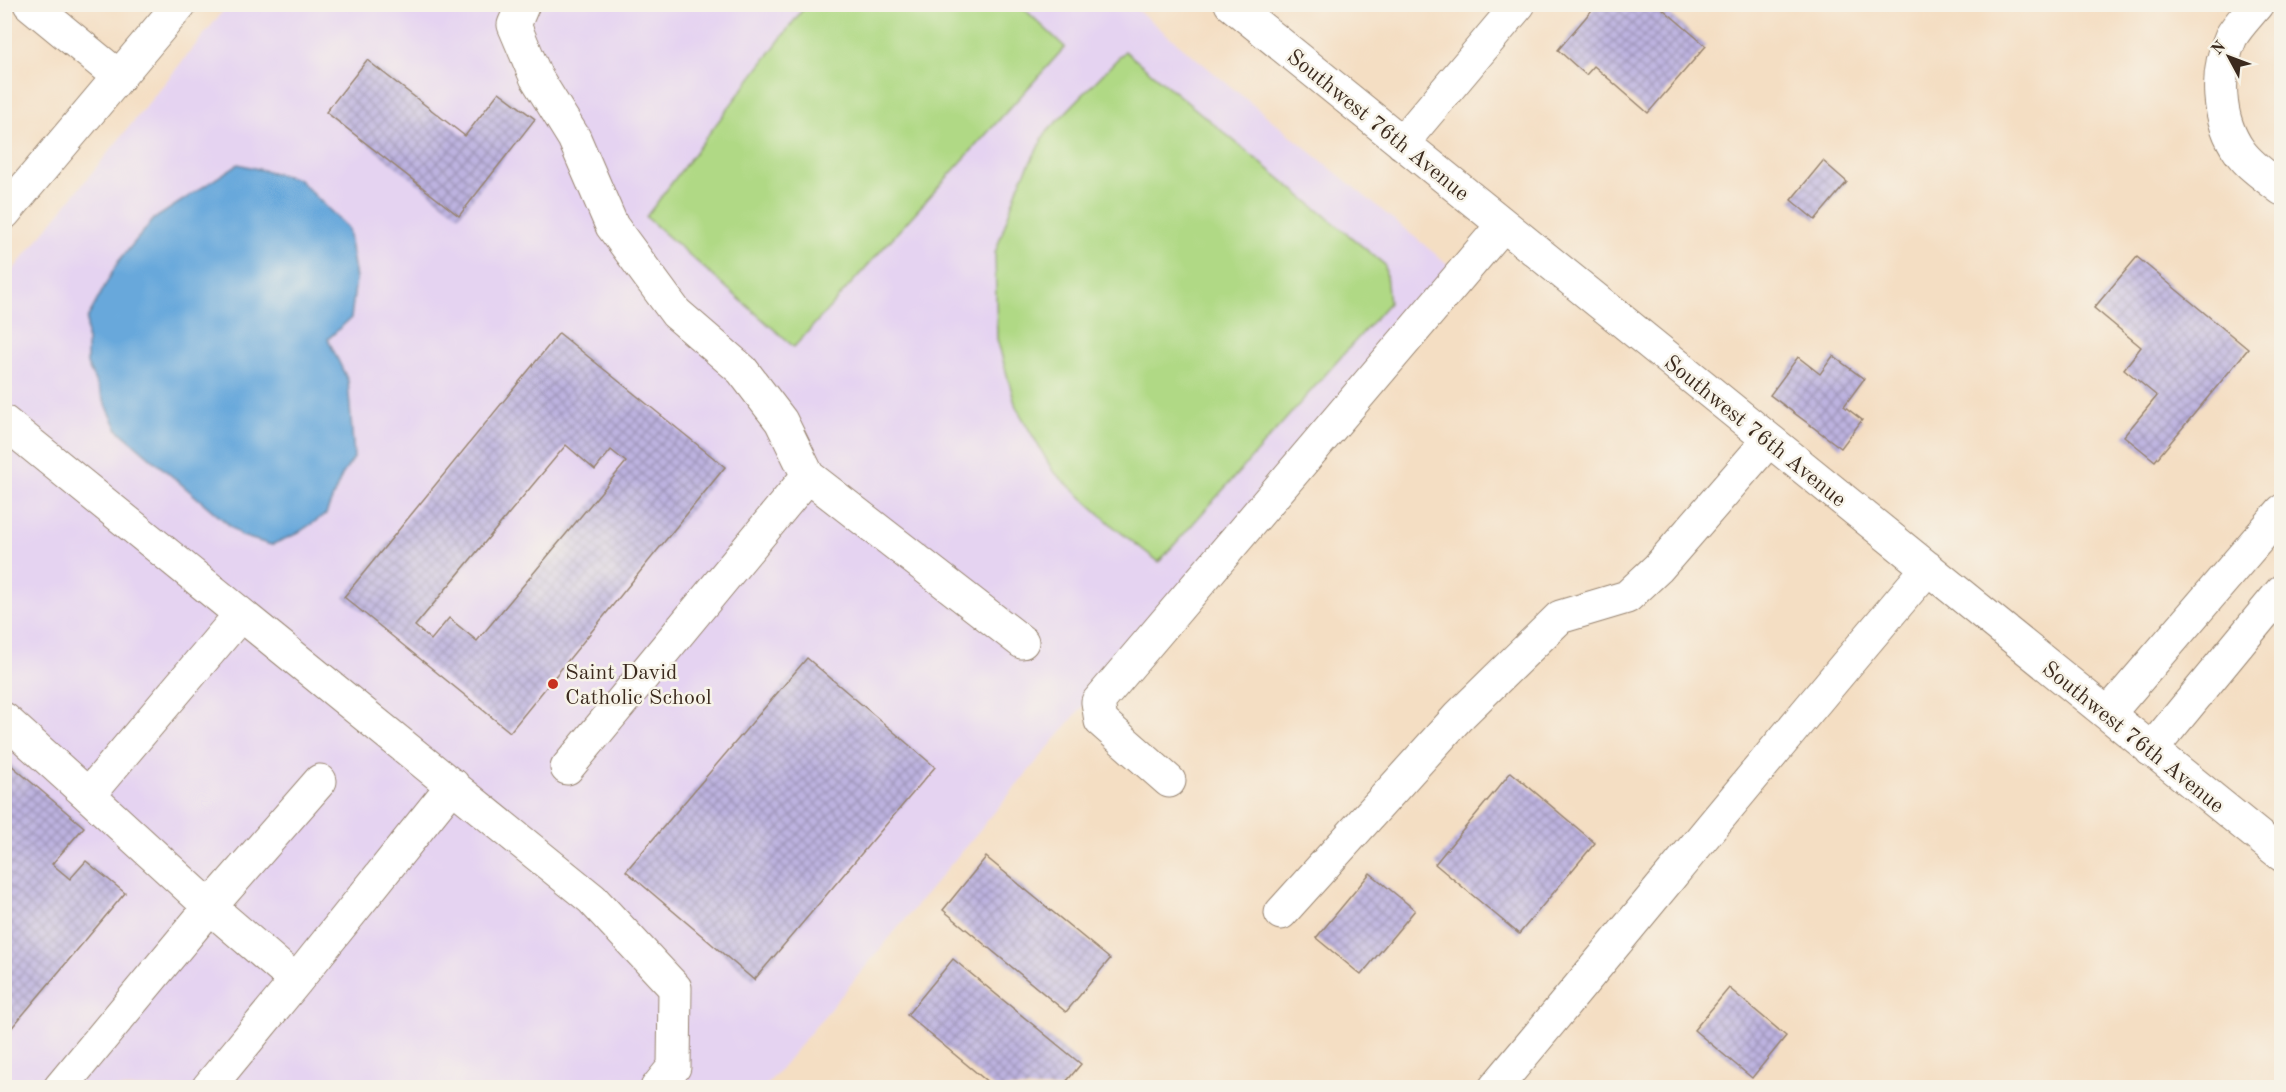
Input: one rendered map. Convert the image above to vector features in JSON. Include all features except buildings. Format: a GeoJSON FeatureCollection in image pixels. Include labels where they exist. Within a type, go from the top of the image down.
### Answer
{"type":"FeatureCollection","features":[{"type":"Feature","properties":{"kind":"street"},"geometry":{"type":"LineString","coordinates":[[30,4],[119,77]]}},
{"type":"Feature","properties":{"kind":"street"},"geometry":{"type":"LineString","coordinates":[[4,213],[180,4]]}},
{"type":"Feature","properties":{"kind":"street"},"geometry":{"type":"LineString","coordinates":[[523,4],[514,25],[536,77],[574,138],[612,226],[676,313],[742,370],[781,421],[808,477],[1022,642]]}},
{"type":"Feature","properties":{"kind":"street","name":"Southwest 76th Avenue"},"geometry":{"type":"LineString","coordinates":[[1231,4],[2282,855]]}},
{"type":"Feature","properties":{"kind":"street"},"geometry":{"type":"LineString","coordinates":[[1402,143],[1519,4]]}},
{"type":"Feature","properties":{"kind":"street"},"geometry":{"type":"LineString","coordinates":[[2257,4],[2232,36],[2224,61],[2221,103],[2226,126],[2241,153],[2282,189]]}},
{"type":"Feature","properties":{"kind":"street"},"geometry":{"type":"LineString","coordinates":[[1169,781],[1101,721],[1098,702],[1503,225]]}},
{"type":"Feature","properties":{"kind":"street"},"geometry":{"type":"LineString","coordinates":[[4,422],[592,899],[675,988],[674,1067],[657,1088]]}},
{"type":"Feature","properties":{"kind":"street"},"geometry":{"type":"LineString","coordinates":[[1281,913],[1458,717],[1560,617],[1628,597],[1658,568],[1769,440]]}},
{"type":"Feature","properties":{"kind":"street"},"geometry":{"type":"LineString","coordinates":[[567,768],[808,477]]}},
{"type":"Feature","properties":{"kind":"street"},"geometry":{"type":"LineString","coordinates":[[2108,714],[2282,512]]}},
{"type":"Feature","properties":{"kind":"street"},"geometry":{"type":"LineString","coordinates":[[1495,1088],[1629,928],[1815,699],[1928,568]]}},
{"type":"Feature","properties":{"kind":"street"},"geometry":{"type":"LineString","coordinates":[[2151,750],[2282,591]]}},
{"type":"Feature","properties":{"kind":"street"},"geometry":{"type":"LineString","coordinates":[[88,795],[241,614]]}},
{"type":"Feature","properties":{"kind":"street"},"geometry":{"type":"LineString","coordinates":[[4,719],[210,907],[296,981]]}},
{"type":"Feature","properties":{"kind":"street"},"geometry":{"type":"LineString","coordinates":[[60,1088],[210,907],[320,781]]}},
{"type":"Feature","properties":{"kind":"street"},"geometry":{"type":"LineString","coordinates":[[208,1088],[453,786]]}},
{"type":"Feature","properties":{"kind":"shaded area","name":"Saint David Catholic School"},"geometry":{"type":"Polygon","coordinates":[[[228,5],[1131,5],[1450,266],[765,1087],[5,1088],[5,280],[228,5]]]}},
{"type":"Feature","properties":{"kind":"green space"},"geometry":{"type":"Polygon","coordinates":[[[806,5],[1020,5],[1065,47],[794,347],[646,217],[806,5]]]}},
{"type":"Feature","properties":{"kind":"green space"},"geometry":{"type":"Polygon","coordinates":[[[1125,51],[1385,265],[1389,303],[1159,562],[1115,528],[1053,471],[1016,407],[997,339],[995,253],[1019,184],[1045,134],[1125,51]]]}},
{"type":"Feature","properties":{"kind":"water"},"geometry":{"type":"Polygon","coordinates":[[[238,164],[298,179],[348,228],[356,279],[351,318],[328,339],[348,381],[354,458],[342,475],[326,514],[296,534],[271,545],[242,536],[118,430],[87,364],[87,319],[118,262],[154,219],[238,164]]]}},
{"type":"Feature","properties":{"kind":"place","name":"Saint David Catholic School"},"geometry":{"type":"Point","coordinates":[553,684]}}]}
